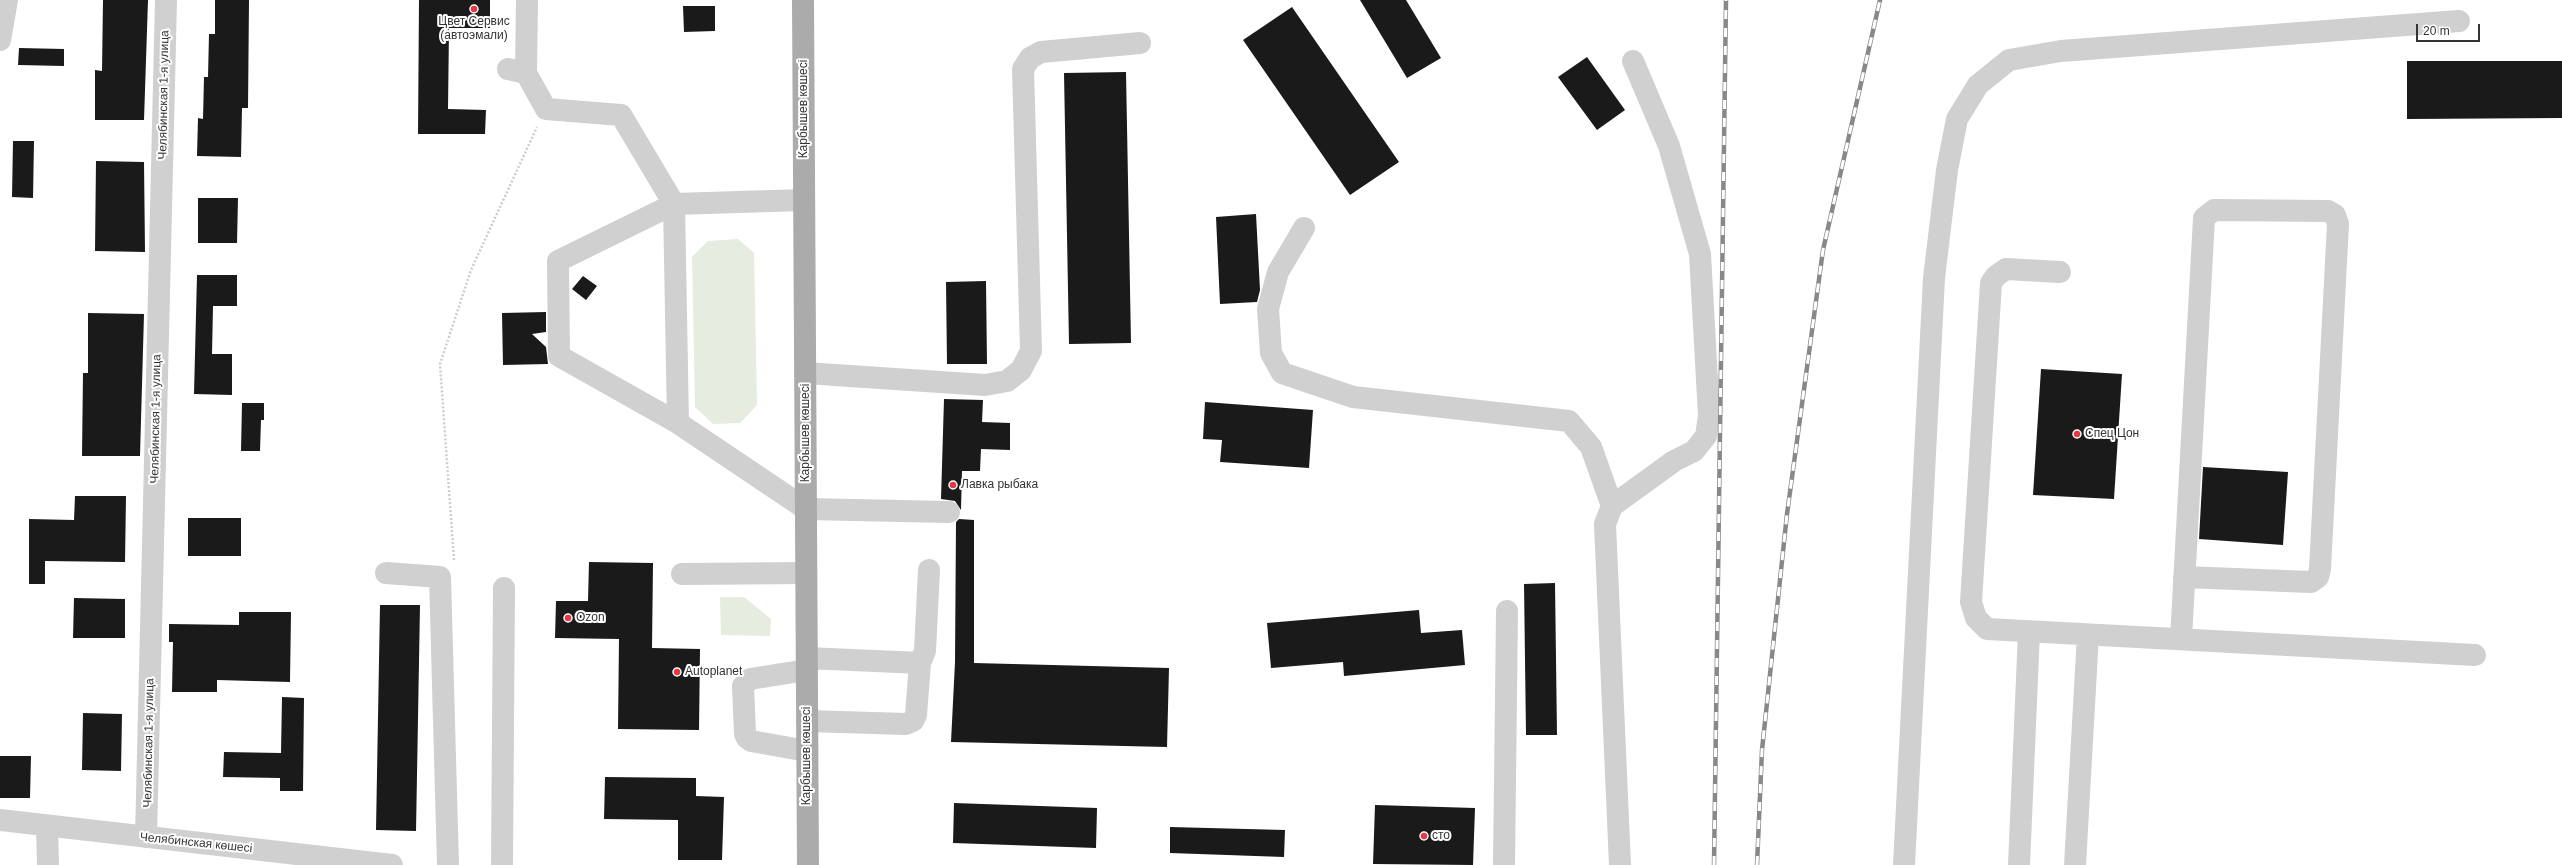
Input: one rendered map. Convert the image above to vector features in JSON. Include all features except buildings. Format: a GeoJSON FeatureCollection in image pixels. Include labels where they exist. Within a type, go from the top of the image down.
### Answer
{"type":"FeatureCollection","features":[{"type":"Feature","properties":{"kind":"main road","name":"Карбышев көшесі"},"geometry":{"type":"LineString","coordinates":[[803,0],[806,373],[806,751],[808,865]]}},
{"type":"Feature","properties":{"kind":"street"},"geometry":{"type":"LineString","coordinates":[[0,40],[7,0]]}},
{"type":"Feature","properties":{"kind":"street","name":"Челябинская 1-я улица"},"geometry":{"type":"LineString","coordinates":[[146,837],[166,0]]}},
{"type":"Feature","properties":{"kind":"street"},"geometry":{"type":"LineString","coordinates":[[527,0],[517,71],[546,109],[621,115],[674,204],[678,423]]}},
{"type":"Feature","properties":{"kind":"street"},"geometry":{"type":"LineString","coordinates":[[1904,865],[1934,278],[1947,170],[1957,119],[1978,85],[2010,60],[2061,51],[2459,21]]}},
{"type":"Feature","properties":{"kind":"street"},"geometry":{"type":"LineString","coordinates":[[806,373],[985,384],[1007,381],[1022,370],[1031,351],[1023,69],[1030,58],[1041,52],[1140,43]]}},
{"type":"Feature","properties":{"kind":"street"},"geometry":{"type":"LineString","coordinates":[[1620,865],[1605,524],[1612,506],[1674,461],[1694,451],[1706,436],[1709,416],[1700,254],[1669,146],[1633,61]]}},
{"type":"Feature","properties":{"kind":"street"},"geometry":{"type":"LineString","coordinates":[[804,200],[674,204],[558,261],[559,356],[678,423],[806,508],[949,512]]}},
{"type":"Feature","properties":{"kind":"street"},"geometry":{"type":"LineString","coordinates":[[2181,640],[2184,577],[2204,218],[2214,210],[2328,211],[2335,215],[2338,224],[2320,569],[2318,577],[2311,582],[2184,577]]}},
{"type":"Feature","properties":{"kind":"street"},"geometry":{"type":"LineString","coordinates":[[1304,228],[1278,272],[1268,309],[1271,353],[1282,374],[1353,397],[1569,421],[1591,447],[1612,506]]}},
{"type":"Feature","properties":{"kind":"street"},"geometry":{"type":"LineString","coordinates":[[2060,272],[2006,268],[1996,276],[1991,283],[1971,602],[1976,618],[1987,628],[2029,632],[2475,655]]}},
{"type":"Feature","properties":{"kind":"street"},"geometry":{"type":"LineString","coordinates":[[807,721],[906,724],[913,721],[916,715],[920,663],[925,651],[929,570]]}},
{"type":"Feature","properties":{"kind":"street"},"geometry":{"type":"LineString","coordinates":[[386,573],[440,577],[448,865]]}},
{"type":"Feature","properties":{"kind":"street"},"geometry":{"type":"LineString","coordinates":[[682,574],[806,573]]}},
{"type":"Feature","properties":{"kind":"street"},"geometry":{"type":"LineString","coordinates":[[502,865],[504,588]]}},
{"type":"Feature","properties":{"kind":"street"},"geometry":{"type":"LineString","coordinates":[[1504,865],[1507,611]]}},
{"type":"Feature","properties":{"kind":"street"},"geometry":{"type":"LineString","coordinates":[[2019,865],[2029,632]]}},
{"type":"Feature","properties":{"kind":"street"},"geometry":{"type":"LineString","coordinates":[[2075,865],[2088,635]]}},
{"type":"Feature","properties":{"kind":"street"},"geometry":{"type":"LineString","coordinates":[[806,751],[751,741],[747,738],[745,734],[744,686],[750,679],[807,664],[920,663]]}},
{"type":"Feature","properties":{"kind":"street","name":"Челябинская көшесі"},"geometry":{"type":"LineString","coordinates":[[0,820],[392,865]]}},
{"type":"Feature","properties":{"kind":"street"},"geometry":{"type":"LineString","coordinates":[[47,826],[48,865]]}},
{"type":"Feature","properties":{"kind":"path"},"geometry":{"type":"LineString","coordinates":[[440,577],[454,561],[440,364],[471,270],[546,109]]}},
{"type":"Feature","properties":{"kind":"shaded area"},"geometry":{"type":"Polygon","coordinates":[[[738,239],[754,253],[757,405],[740,423],[713,424],[695,407],[692,257],[708,241],[738,239]]]}},
{"type":"Feature","properties":{"kind":"shaded area"},"geometry":{"type":"Polygon","coordinates":[[[720,597],[744,597],[771,619],[770,636],[721,635],[720,597]]]}},
{"type":"Feature","properties":{"kind":"railway"},"geometry":{"type":"LineString","coordinates":[[1714,865],[1726,0]]}},
{"type":"Feature","properties":{"kind":"railway"},"geometry":{"type":"LineString","coordinates":[[1757,865],[1762,750],[1787,514],[1823,250],[1880,0]]}},
{"type":"Feature","properties":{"kind":"place","name":"Цвет Сервис (автоэмали)"},"geometry":{"type":"Point","coordinates":[474,9]}},
{"type":"Feature","properties":{"kind":"place","name":"Спец Цон"},"geometry":{"type":"Point","coordinates":[2077,434]}},
{"type":"Feature","properties":{"kind":"place","name":"Лавка рыбака"},"geometry":{"type":"Point","coordinates":[953,485]}},
{"type":"Feature","properties":{"kind":"place","name":"Ozon"},"geometry":{"type":"Point","coordinates":[568,618]}},
{"type":"Feature","properties":{"kind":"place","name":"Autoplanet"},"geometry":{"type":"Point","coordinates":[677,672]}},
{"type":"Feature","properties":{"kind":"place","name":"сто"},"geometry":{"type":"Point","coordinates":[1424,836]}}]}
